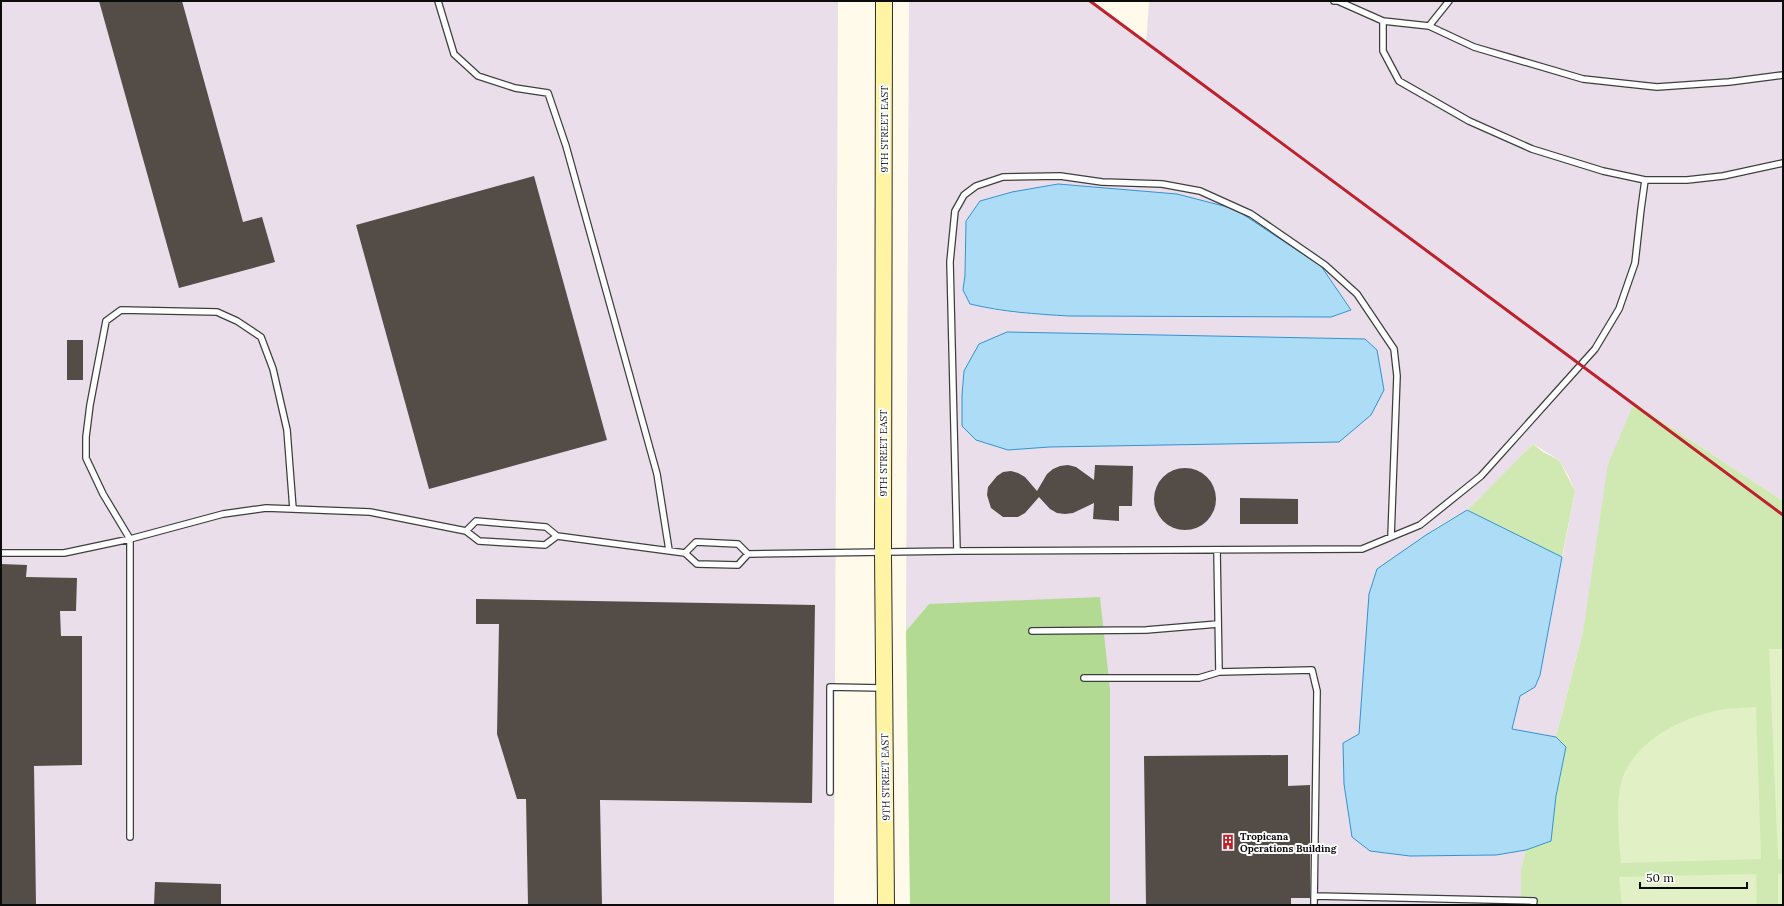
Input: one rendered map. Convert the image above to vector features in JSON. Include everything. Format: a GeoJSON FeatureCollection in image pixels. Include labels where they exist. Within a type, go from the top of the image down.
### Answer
{"type":"FeatureCollection","features":[{"type":"Feature","properties":{"kind":"street","name":"9TH STREET EAST"},"geometry":{"type":"LineString","coordinates":[[884,1],[883,553],[886,905]]}},
{"type":"Feature","properties":{"kind":"lane"},"geometry":{"type":"LineString","coordinates":[[438,1],[454,54],[478,76],[515,88],[548,93],[566,146],[657,474],[669,550]]}},
{"type":"Feature","properties":{"kind":"lane"},"geometry":{"type":"LineString","coordinates":[[1334,1],[1338,1],[1383,21],[1429,26],[1474,47],[1583,79],[1657,87],[1729,82],[1783,75]]}},
{"type":"Feature","properties":{"kind":"lane"},"geometry":{"type":"LineString","coordinates":[[1429,26],[1449,1]]}},
{"type":"Feature","properties":{"kind":"lane"},"geometry":{"type":"LineString","coordinates":[[1383,21],[1383,51],[1399,81],[1468,121],[1532,149],[1603,171],[1645,180],[1687,180],[1723,176],[1783,163]]}},
{"type":"Feature","properties":{"kind":"lane"},"geometry":{"type":"LineString","coordinates":[[957,551],[950,262],[955,211],[964,195],[976,186],[1003,177],[1060,176],[1102,182],[1162,184],[1200,191],[1251,214],[1325,265],[1357,294],[1394,349],[1397,376],[1391,537]]}},
{"type":"Feature","properties":{"kind":"lane"},"geometry":{"type":"LineString","coordinates":[[685,553],[696,542],[738,544],[748,554],[957,551],[1362,549],[1420,525],[1481,476],[1595,349],[1619,309],[1635,263],[1640,209],[1645,180]]}},
{"type":"Feature","properties":{"kind":"lane"},"geometry":{"type":"LineString","coordinates":[[130,837],[130,539],[103,494],[86,458],[86,437],[100,346],[106,322],[122,310],[217,312],[237,320],[261,337],[274,369],[287,430],[293,509]]}},
{"type":"Feature","properties":{"kind":"lane"},"geometry":{"type":"LineString","coordinates":[[1,553],[64,553],[130,539],[223,514],[266,508],[370,512],[466,530],[479,542],[545,544],[557,536]]}},
{"type":"Feature","properties":{"kind":"lane"},"geometry":{"type":"LineString","coordinates":[[466,530],[476,522],[546,527],[557,536],[685,553],[697,564],[738,565],[748,554]]}},
{"type":"Feature","properties":{"kind":"lane"},"geometry":{"type":"LineString","coordinates":[[1217,550],[1219,672]]}},
{"type":"Feature","properties":{"kind":"lane"},"geometry":{"type":"LineString","coordinates":[[1032,631],[1146,630],[1218,624]]}},
{"type":"Feature","properties":{"kind":"lane"},"geometry":{"type":"LineString","coordinates":[[1084,678],[1199,678],[1219,672],[1312,670],[1316,691],[1314,905]]}},
{"type":"Feature","properties":{"kind":"lane"},"geometry":{"type":"LineString","coordinates":[[830,792],[830,687],[884,688]]}},
{"type":"Feature","properties":{"kind":"lane"},"geometry":{"type":"LineString","coordinates":[[1314,896],[1534,901],[1533,905]]}},
{"type":"Feature","properties":{"kind":"shaded area"},"geometry":{"type":"Polygon","coordinates":[[[1,1],[838,1],[834,905],[1,905],[1,1]]]}},
{"type":"Feature","properties":{"kind":"shaded area"},"geometry":{"type":"Polygon","coordinates":[[[909,1],[1093,1],[1146,45],[1149,1],[1783,1],[1783,501],[1634,403],[1583,632],[1556,737],[1512,729],[1520,696],[1535,687],[1540,675],[1575,491],[1559,460],[1533,444],[1473,506],[1442,524],[1377,569],[1369,594],[1359,734],[1370,851],[1410,856],[1464,856],[1496,855],[1526,850],[1521,869],[1521,905],[1110,905],[1110,690],[929,604],[906,631],[909,1]],[[1235,209],[966,221],[965,275],[963,290],[970,304],[995,310],[1030,314],[1069,316],[1351,310],[1321,266],[1235,209]],[[1371,415],[1008,450],[1049,447],[1371,415]]]}},
{"type":"Feature","properties":{"kind":"green space"},"geometry":{"type":"Polygon","coordinates":[[[1634,403],[1783,501],[1783,905],[1521,905],[1521,869],[1526,850],[1551,841],[1556,796],[1566,747],[1556,737],[1583,632],[1608,464],[1634,403]]]}},
{"type":"Feature","properties":{"kind":"green space"},"geometry":{"type":"Polygon","coordinates":[[[1533,444],[1543,452],[1559,460],[1575,491],[1562,557],[1467,510],[1533,444]]]}},
{"type":"Feature","properties":{"kind":"green space"},"geometry":{"type":"Polygon","coordinates":[[[1100,597],[1110,690],[1110,905],[910,905],[906,631],[929,604],[1100,597]]]}},
{"type":"Feature","properties":{"kind":"green space"},"geometry":{"type":"Polygon","coordinates":[[[1769,649],[1783,649],[1783,859],[1778,859],[1769,649]]]}},
{"type":"Feature","properties":{"kind":"green space"},"geometry":{"type":"Polygon","coordinates":[[[1756,707],[1761,859],[1621,863],[1618,816],[1619,792],[1625,772],[1632,760],[1653,739],[1678,724],[1692,718],[1719,710],[1756,707]]]}},
{"type":"Feature","properties":{"kind":"green space"},"geometry":{"type":"Polygon","coordinates":[[[1756,874],[1757,905],[1622,905],[1619,877],[1756,874]]]}},
{"type":"Feature","properties":{"kind":"green space"},"geometry":{"type":"Polygon","coordinates":[[[1778,874],[1783,874],[1783,905],[1778,905],[1778,874]]]}},
{"type":"Feature","properties":{"kind":"water"},"geometry":{"type":"Polygon","coordinates":[[[1058,184],[1177,194],[1235,209],[1321,266],[1351,310],[1331,317],[1069,316],[1007,311],[970,304],[963,290],[965,275],[966,221],[980,201],[1012,192],[1058,184]]]}},
{"type":"Feature","properties":{"kind":"water"},"geometry":{"type":"Polygon","coordinates":[[[1007,332],[1365,339],[1377,350],[1384,390],[1371,415],[1339,442],[1049,447],[1008,450],[976,440],[962,426],[964,371],[979,344],[1007,332]]]}},
{"type":"Feature","properties":{"kind":"water"},"geometry":{"type":"Polygon","coordinates":[[[1467,510],[1562,557],[1540,675],[1535,687],[1520,696],[1512,729],[1556,737],[1566,747],[1556,796],[1551,841],[1526,850],[1496,855],[1410,856],[1370,851],[1352,837],[1344,784],[1343,743],[1359,734],[1369,594],[1377,569],[1426,535],[1467,510]]]}},
{"type":"Feature","properties":{"kind":"building"},"geometry":{"type":"Polygon","coordinates":[[[99,1],[182,1],[243,222],[262,217],[275,262],[179,288],[99,1]]]}},
{"type":"Feature","properties":{"kind":"building"},"geometry":{"type":"Polygon","coordinates":[[[534,176],[607,440],[429,489],[356,225],[534,176]]]}},
{"type":"Feature","properties":{"kind":"building"},"geometry":{"type":"Polygon","coordinates":[[[67,340],[83,340],[83,380],[67,380],[67,340]]]}},
{"type":"Feature","properties":{"kind":"building"},"geometry":{"type":"Polygon","coordinates":[[[1068,465],[1076,467],[1094,480],[1095,465],[1133,466],[1132,506],[1119,506],[1119,521],[1093,519],[1094,503],[1073,513],[1057,513],[1050,509],[1039,497],[1025,513],[1018,517],[1003,517],[991,508],[987,495],[988,487],[997,476],[1003,472],[1011,471],[1018,473],[1025,477],[1037,491],[1047,474],[1060,466],[1068,465]]]}},
{"type":"Feature","properties":{"kind":"building"},"geometry":{"type":"Polygon","coordinates":[[[1185,468],[1202,473],[1207,477],[1211,482],[1216,499],[1211,516],[1207,521],[1202,525],[1185,530],[1168,525],[1163,521],[1159,516],[1154,499],[1159,482],[1163,477],[1168,473],[1185,468]]]}},
{"type":"Feature","properties":{"kind":"building"},"geometry":{"type":"Polygon","coordinates":[[[1240,498],[1298,499],[1298,524],[1240,524],[1240,498]]]}},
{"type":"Feature","properties":{"kind":"building"},"geometry":{"type":"Polygon","coordinates":[[[1,564],[27,565],[26,577],[77,578],[76,611],[60,611],[61,636],[82,636],[82,765],[34,766],[36,905],[1,905],[1,564]]]}},
{"type":"Feature","properties":{"kind":"building"},"geometry":{"type":"Polygon","coordinates":[[[476,599],[815,605],[812,803],[600,800],[602,905],[528,905],[526,799],[517,799],[497,734],[499,624],[476,624],[476,599]]]}},
{"type":"Feature","properties":{"kind":"building","name":"Tropicana Operations Building"},"geometry":{"type":"Polygon","coordinates":[[[1288,755],[1288,786],[1310,785],[1310,898],[1291,898],[1291,905],[1146,905],[1144,756],[1288,755]]]}},
{"type":"Feature","properties":{"kind":"building"},"geometry":{"type":"Polygon","coordinates":[[[155,882],[221,884],[221,905],[154,905],[155,882]]]}},
{"type":"Feature","properties":{"kind":"railway"},"geometry":{"type":"LineString","coordinates":[[1090,1],[1783,515]]}},
{"type":"Feature","properties":{"kind":"place","name":"Tropicana Operations Building"},"geometry":{"type":"Point","coordinates":[1228,842]}}]}
